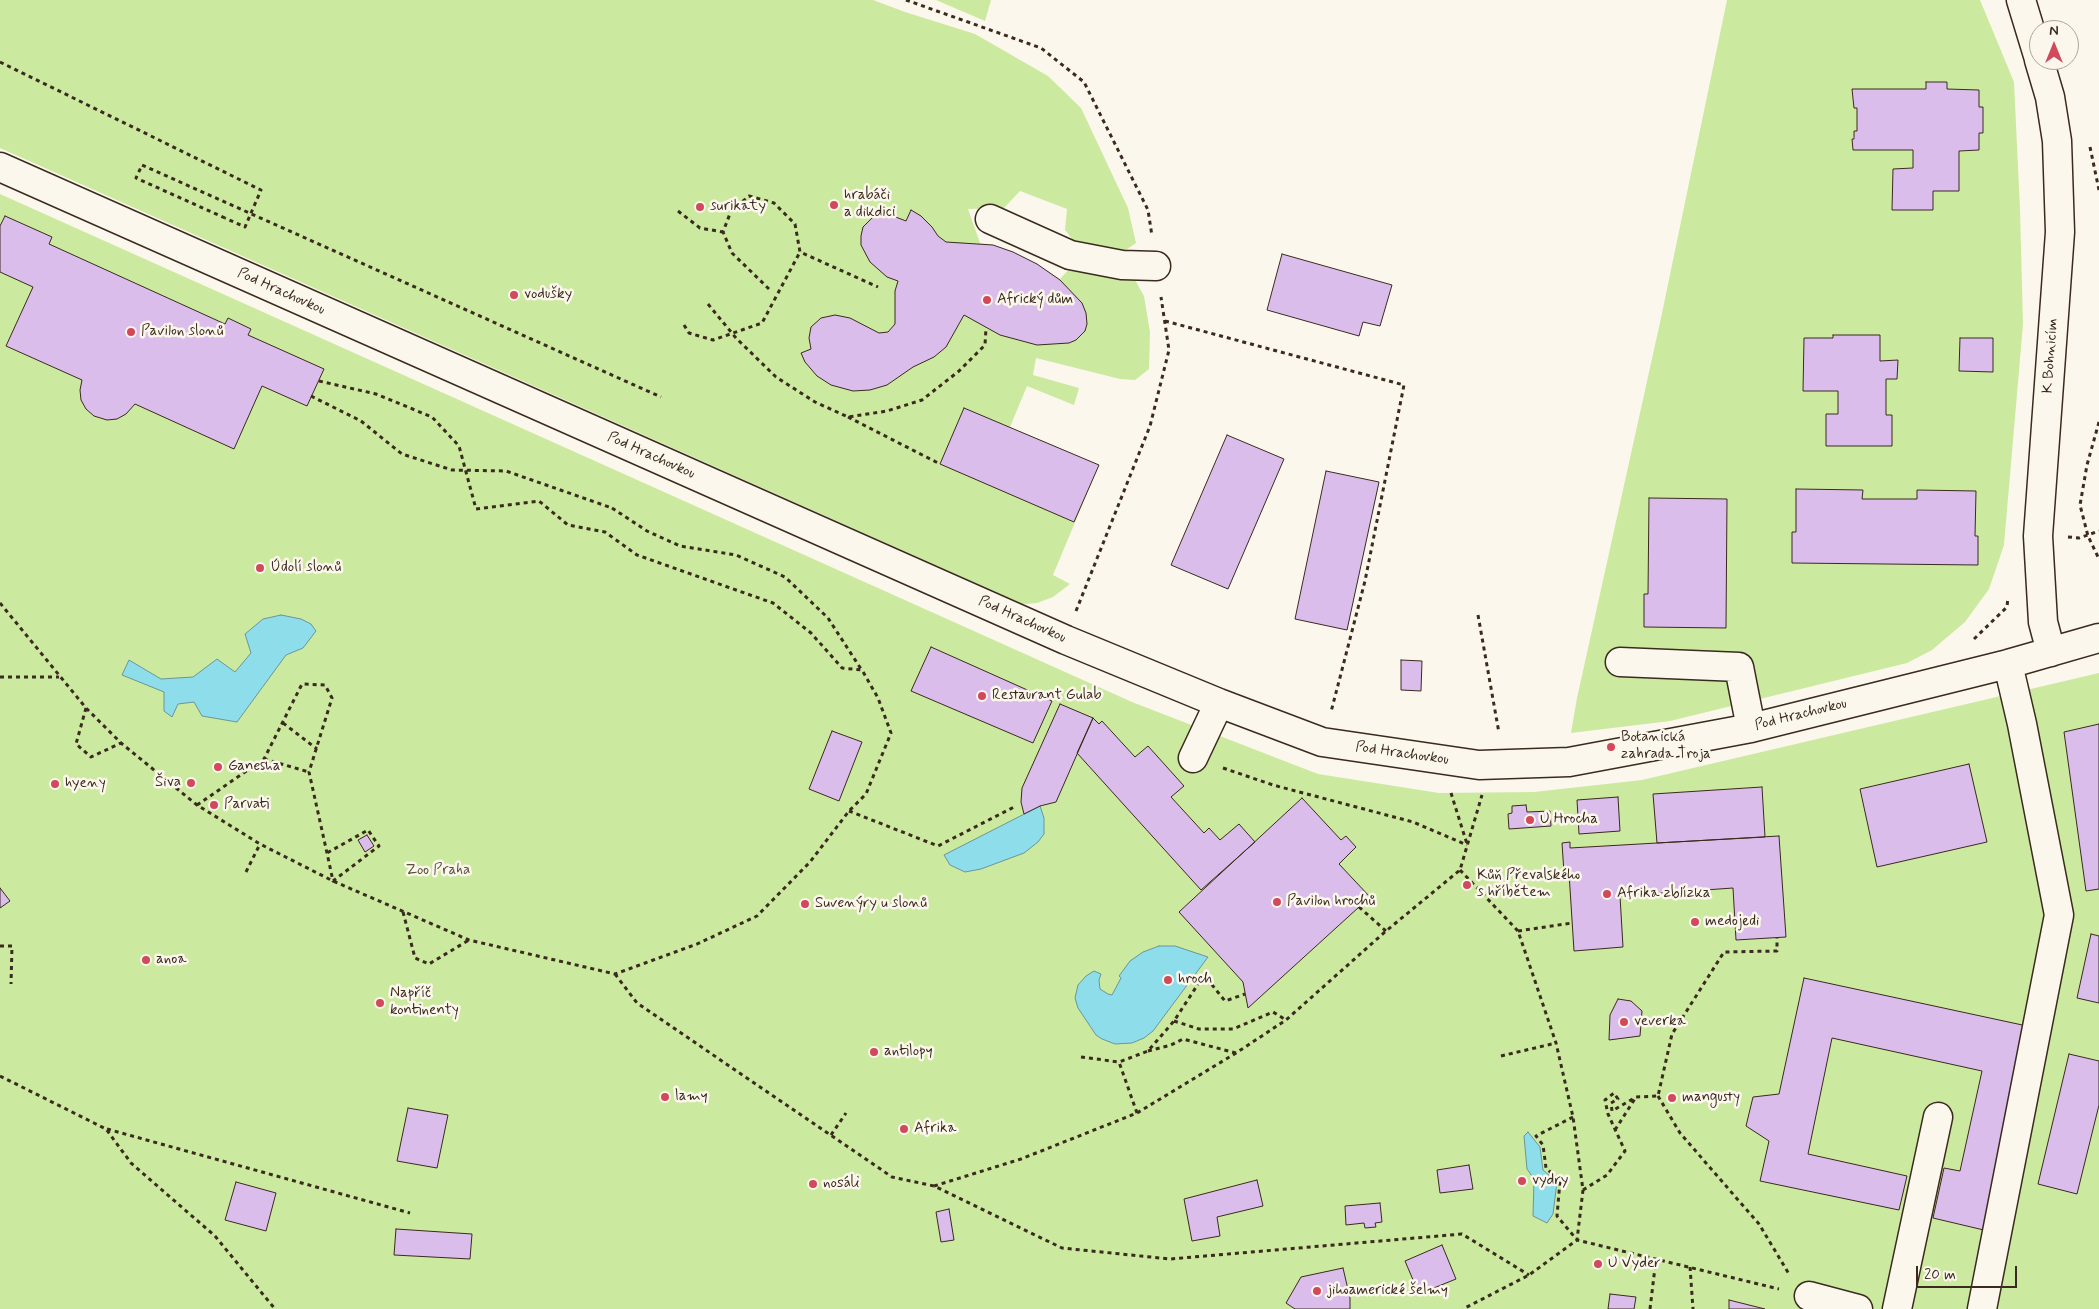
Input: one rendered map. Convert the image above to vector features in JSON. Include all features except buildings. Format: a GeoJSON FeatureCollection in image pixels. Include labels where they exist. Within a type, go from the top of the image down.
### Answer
{"type":"FeatureCollection","features":[{"type":"Feature","properties":{"kind":"street","name":"K Bohnicím"},"geometry":{"type":"LineString","coordinates":[[2021,0],[2029,26]]}},
{"type":"Feature","properties":{"kind":"street","name":"K Bohnicím"},"geometry":{"type":"LineString","coordinates":[[2042,70],[2050,97],[2057,141],[2060,232],[2038,536],[2043,622],[2051,652]]}},
{"type":"Feature","properties":{"kind":"street","name":"Pod Hrachovkou"},"geometry":{"type":"LineString","coordinates":[[0,167],[1057,636],[1219,703],[1322,742],[1479,765],[1569,762],[1751,728],[2008,664],[2099,638]]}},
{"type":"Feature","properties":{"kind":"street"},"geometry":{"type":"LineString","coordinates":[[990,219],[1070,255],[1122,265],[1156,266]]}},
{"type":"Feature","properties":{"kind":"street"},"geometry":{"type":"LineString","coordinates":[[1620,662],[1739,667],[1751,728]]}},
{"type":"Feature","properties":{"kind":"street"},"geometry":{"type":"LineString","coordinates":[[1982,1309],[2059,915],[2022,724],[2008,664]]}},
{"type":"Feature","properties":{"kind":"street"},"geometry":{"type":"LineString","coordinates":[[1193,758],[1219,703]]}},
{"type":"Feature","properties":{"kind":"street"},"geometry":{"type":"LineString","coordinates":[[1897,1309],[1938,1117]]}},
{"type":"Feature","properties":{"kind":"street"},"geometry":{"type":"LineString","coordinates":[[1805,1295],[1858,1309]]}},
{"type":"Feature","properties":{"kind":"path"},"geometry":{"type":"LineString","coordinates":[[0,62],[261,190],[245,227],[136,178],[142,165],[660,397]]}},
{"type":"Feature","properties":{"kind":"path"},"geometry":{"type":"LineString","coordinates":[[684,325],[689,333],[713,340],[762,323],[800,252],[795,224],[774,203],[749,196],[731,211],[723,232],[732,253],[769,288]]}},
{"type":"Feature","properties":{"kind":"path"},"geometry":{"type":"LineString","coordinates":[[678,211],[700,228],[723,232]]}},
{"type":"Feature","properties":{"kind":"path"},"geometry":{"type":"LineString","coordinates":[[800,252],[878,287]]}},
{"type":"Feature","properties":{"kind":"path"},"geometry":{"type":"LineString","coordinates":[[708,304],[736,338],[776,377],[815,402],[848,416],[940,464]]}},
{"type":"Feature","properties":{"kind":"path"},"geometry":{"type":"LineString","coordinates":[[1165,321],[1404,384],[1365,580],[1329,720]]}},
{"type":"Feature","properties":{"kind":"path"},"geometry":{"type":"LineString","coordinates":[[848,416],[886,411],[922,400],[959,371],[985,345],[986,328]]}},
{"type":"Feature","properties":{"kind":"path"},"geometry":{"type":"LineString","coordinates":[[319,381],[376,394],[432,416],[459,446],[476,509],[539,501],[568,525],[605,532],[637,555],[773,603],[811,633],[842,668],[862,670]]}},
{"type":"Feature","properties":{"kind":"path"},"geometry":{"type":"LineString","coordinates":[[0,603],[86,708],[121,743],[197,805],[260,844],[333,881],[469,940],[615,974],[697,944],[757,916],[810,862],[849,811],[866,794],[891,733],[878,698],[828,618],[786,577],[736,555],[680,546],[647,530],[612,508],[506,471],[452,470],[402,454],[361,421],[311,396]]}},
{"type":"Feature","properties":{"kind":"path"},"geometry":{"type":"LineString","coordinates":[[2099,422],[2087,465],[2080,505],[2088,536],[2099,560]]}},
{"type":"Feature","properties":{"kind":"path"},"geometry":{"type":"LineString","coordinates":[[2060,537],[2079,538],[2099,532]]}},
{"type":"Feature","properties":{"kind":"path"},"geometry":{"type":"LineString","coordinates":[[1478,615],[1499,736]]}},
{"type":"Feature","properties":{"kind":"path"},"geometry":{"type":"LineString","coordinates":[[0,677],[59,676]]}},
{"type":"Feature","properties":{"kind":"path"},"geometry":{"type":"LineString","coordinates":[[197,805],[264,759],[302,684],[325,685],[332,698],[309,772],[333,881]]}},
{"type":"Feature","properties":{"kind":"path"},"geometry":{"type":"LineString","coordinates":[[86,708],[76,744],[91,757],[121,743]]}},
{"type":"Feature","properties":{"kind":"path"},"geometry":{"type":"LineString","coordinates":[[283,723],[317,749]]}},
{"type":"Feature","properties":{"kind":"path"},"geometry":{"type":"LineString","coordinates":[[1193,758],[1272,786],[1413,822],[1467,845]]}},
{"type":"Feature","properties":{"kind":"path"},"geometry":{"type":"LineString","coordinates":[[264,759],[309,772]]}},
{"type":"Feature","properties":{"kind":"path"},"geometry":{"type":"LineString","coordinates":[[1451,793],[1467,845]]}},
{"type":"Feature","properties":{"kind":"path"},"geometry":{"type":"LineString","coordinates":[[934,1186],[1021,1159],[1137,1113],[1236,1053],[1286,1020],[1460,870],[1482,793]]}},
{"type":"Feature","properties":{"kind":"path"},"geometry":{"type":"LineString","coordinates":[[849,811],[938,846],[1014,807]]}},
{"type":"Feature","properties":{"kind":"path"},"geometry":{"type":"LineString","coordinates":[[327,853],[368,830],[378,846],[333,881]]}},
{"type":"Feature","properties":{"kind":"path"},"geometry":{"type":"LineString","coordinates":[[246,872],[260,844]]}},
{"type":"Feature","properties":{"kind":"path"},"geometry":{"type":"LineString","coordinates":[[1460,870],[1518,931],[1556,1043],[1573,1117],[1583,1190],[1577,1240],[1529,1275],[1463,1309]]}},
{"type":"Feature","properties":{"kind":"path"},"geometry":{"type":"LineString","coordinates":[[1359,907],[1386,932]]}},
{"type":"Feature","properties":{"kind":"path"},"geometry":{"type":"LineString","coordinates":[[403,912],[415,958],[430,964],[469,940]]}},
{"type":"Feature","properties":{"kind":"path"},"geometry":{"type":"LineString","coordinates":[[1518,931],[1572,923]]}},
{"type":"Feature","properties":{"kind":"path"},"geometry":{"type":"LineString","coordinates":[[1776,938],[1777,950],[1724,952],[1672,1034],[1658,1096],[1680,1133],[1759,1224],[1805,1295]]}},
{"type":"Feature","properties":{"kind":"path"},"geometry":{"type":"LineString","coordinates":[[0,946],[12,946],[11,984]]}},
{"type":"Feature","properties":{"kind":"path"},"geometry":{"type":"LineString","coordinates":[[615,974],[637,1003],[892,1177],[934,1186],[1062,1248],[1170,1259],[1462,1234],[1529,1275]]}},
{"type":"Feature","properties":{"kind":"path"},"geometry":{"type":"LineString","coordinates":[[1148,1051],[1174,1021],[1204,975],[1225,1000],[1246,994]]}},
{"type":"Feature","properties":{"kind":"path"},"geometry":{"type":"LineString","coordinates":[[1174,1021],[1199,1029],[1233,1029],[1273,1012],[1286,1020]]}},
{"type":"Feature","properties":{"kind":"path"},"geometry":{"type":"LineString","coordinates":[[1081,1057],[1120,1062],[1148,1051],[1171,1045],[1183,1039],[1236,1053]]}},
{"type":"Feature","properties":{"kind":"path"},"geometry":{"type":"LineString","coordinates":[[1502,1056],[1556,1043]]}},
{"type":"Feature","properties":{"kind":"path"},"geometry":{"type":"LineString","coordinates":[[1120,1062],[1137,1113]]}},
{"type":"Feature","properties":{"kind":"path"},"geometry":{"type":"LineString","coordinates":[[0,1076],[106,1129],[410,1213]]}},
{"type":"Feature","properties":{"kind":"path"},"geometry":{"type":"LineString","coordinates":[[1583,1190],[1607,1175],[1625,1151],[1608,1114],[1605,1100],[1614,1093],[1618,1099],[1611,1103],[1612,1111],[1636,1096],[1658,1096]]}},
{"type":"Feature","properties":{"kind":"path"},"geometry":{"type":"LineString","coordinates":[[1615,1130],[1636,1096]]}},
{"type":"Feature","properties":{"kind":"path"},"geometry":{"type":"LineString","coordinates":[[831,1135],[846,1113]]}},
{"type":"Feature","properties":{"kind":"path"},"geometry":{"type":"LineString","coordinates":[[1573,1117],[1536,1136],[1543,1145],[1546,1168],[1560,1181],[1557,1216],[1577,1240],[1805,1295]]}},
{"type":"Feature","properties":{"kind":"path"},"geometry":{"type":"LineString","coordinates":[[106,1129],[131,1163],[215,1236],[275,1309]]}},
{"type":"Feature","properties":{"kind":"path"},"geometry":{"type":"LineString","coordinates":[[1650,1309],[1656,1259]]}},
{"type":"Feature","properties":{"kind":"path"},"geometry":{"type":"LineString","coordinates":[[1690,1267],[1694,1309]]}},
{"type":"Feature","properties":{"kind":"green space"},"geometry":{"type":"Polygon","coordinates":[[[0,0],[873,0],[975,34],[1048,76],[1081,108],[1128,208],[1136,243],[1120,254],[1076,244],[1065,230],[1067,209],[1020,191],[1004,208],[968,209],[980,243],[993,245],[1037,264],[1060,279],[1073,265],[1128,275],[1135,280],[1144,296],[1150,332],[1149,369],[1135,380],[1120,379],[1036,358],[1033,375],[1079,388],[1074,405],[1027,386],[1010,427],[1099,465],[1053,575],[1070,584],[1053,597],[1037,603],[1023,604],[0,148],[0,0]]]}},
{"type":"Feature","properties":{"kind":"green space"},"geometry":{"type":"Polygon","coordinates":[[[936,0],[991,0],[985,21],[936,0]]]}},
{"type":"Feature","properties":{"kind":"green space"},"geometry":{"type":"Polygon","coordinates":[[[1727,0],[1980,0],[2014,82],[2023,324],[2004,545],[1989,589],[1965,622],[1932,650],[1907,663],[1670,721],[1571,733],[1577,698],[1661,318],[1727,0]],[[1926,82],[1926,89],[1852,89],[1854,108],[1857,108],[1857,131],[1852,139],[1853,150],[1913,150],[1913,168],[1893,170],[1893,210],[1933,210],[1933,191],[1959,151],[1979,150],[1979,133],[1983,133],[1983,107],[1979,107],[1979,90],[1947,89],[1946,82],[1926,82]]]}},
{"type":"Feature","properties":{"kind":"green space","name":"Zoo Praha"},"geometry":{"type":"Polygon","coordinates":[[[0,194],[1132,702],[1318,774],[1439,793],[1534,792],[1642,780],[2099,673],[2099,1309],[0,1309],[0,194]]]}},
{"type":"Feature","properties":{"kind":"water"},"geometry":{"type":"Polygon","coordinates":[[[281,615],[301,619],[311,624],[316,631],[303,648],[286,655],[237,722],[202,716],[194,702],[178,704],[172,717],[164,711],[164,692],[122,675],[129,660],[161,679],[193,677],[217,659],[235,672],[251,653],[245,634],[263,619],[281,615]]]}},
{"type":"Feature","properties":{"kind":"water"},"geometry":{"type":"Polygon","coordinates":[[[1040,806],[1044,818],[1044,834],[1038,842],[1024,853],[981,869],[965,872],[950,865],[944,855],[1040,806]]]}},
{"type":"Feature","properties":{"kind":"water"},"geometry":{"type":"Polygon","coordinates":[[[1159,946],[1175,946],[1208,957],[1153,1031],[1144,1038],[1132,1043],[1115,1044],[1102,1039],[1096,1035],[1078,1008],[1075,998],[1078,985],[1086,976],[1094,971],[1101,974],[1099,980],[1100,989],[1112,995],[1121,978],[1119,976],[1130,961],[1143,952],[1159,946]]]}},
{"type":"Feature","properties":{"kind":"water"},"geometry":{"type":"Polygon","coordinates":[[[1528,1132],[1540,1147],[1543,1170],[1557,1182],[1553,1214],[1547,1223],[1533,1216],[1534,1179],[1527,1169],[1524,1136],[1528,1132]]]}},
{"type":"Feature","properties":{"kind":"place","name":"hrabáči a dikdici"},"geometry":{"type":"Point","coordinates":[834,205]}},
{"type":"Feature","properties":{"kind":"place","name":"surikaty"},"geometry":{"type":"Point","coordinates":[700,207]}},
{"type":"Feature","properties":{"kind":"place","name":"vodušky"},"geometry":{"type":"Point","coordinates":[514,295]}},
{"type":"Feature","properties":{"kind":"place","name":"Africký dům"},"geometry":{"type":"Point","coordinates":[987,300]}},
{"type":"Feature","properties":{"kind":"place","name":"Pavilon slonů"},"geometry":{"type":"Point","coordinates":[131,332]}},
{"type":"Feature","properties":{"kind":"place","name":"Údolí slonů"},"geometry":{"type":"Point","coordinates":[260,568]}},
{"type":"Feature","properties":{"kind":"place","name":"Restaurant Gulab"},"geometry":{"type":"Point","coordinates":[982,696]}},
{"type":"Feature","properties":{"kind":"place","name":"Botanická zahrada Troja"},"geometry":{"type":"Point","coordinates":[1611,747]}},
{"type":"Feature","properties":{"kind":"place","name":"Ganesha"},"geometry":{"type":"Point","coordinates":[218,767]}},
{"type":"Feature","properties":{"kind":"place","name":"Šiva"},"geometry":{"type":"Point","coordinates":[191,783]}},
{"type":"Feature","properties":{"kind":"place","name":"hyeny"},"geometry":{"type":"Point","coordinates":[55,784]}},
{"type":"Feature","properties":{"kind":"place","name":"Parvati"},"geometry":{"type":"Point","coordinates":[214,805]}},
{"type":"Feature","properties":{"kind":"place","name":"U Hrocha"},"geometry":{"type":"Point","coordinates":[1530,820]}},
{"type":"Feature","properties":{"kind":"place","name":"Kůň Převalského s hříbětem"},"geometry":{"type":"Point","coordinates":[1467,885]}},
{"type":"Feature","properties":{"kind":"place","name":"Afrika zblízka"},"geometry":{"type":"Point","coordinates":[1607,894]}},
{"type":"Feature","properties":{"kind":"place","name":"Pavilon hrochů"},"geometry":{"type":"Point","coordinates":[1277,902]}},
{"type":"Feature","properties":{"kind":"place","name":"Suvenýry u slonů"},"geometry":{"type":"Point","coordinates":[805,904]}},
{"type":"Feature","properties":{"kind":"place","name":"medojedi"},"geometry":{"type":"Point","coordinates":[1695,922]}},
{"type":"Feature","properties":{"kind":"place","name":"anoa"},"geometry":{"type":"Point","coordinates":[146,960]}},
{"type":"Feature","properties":{"kind":"place","name":"hroch"},"geometry":{"type":"Point","coordinates":[1168,980]}},
{"type":"Feature","properties":{"kind":"place","name":"Napříč kontinenty"},"geometry":{"type":"Point","coordinates":[380,1003]}},
{"type":"Feature","properties":{"kind":"place","name":"veverka"},"geometry":{"type":"Point","coordinates":[1624,1022]}},
{"type":"Feature","properties":{"kind":"place","name":"antilopy"},"geometry":{"type":"Point","coordinates":[874,1052]}},
{"type":"Feature","properties":{"kind":"place","name":"lamy"},"geometry":{"type":"Point","coordinates":[665,1097]}},
{"type":"Feature","properties":{"kind":"place","name":"mangusty"},"geometry":{"type":"Point","coordinates":[1672,1098]}},
{"type":"Feature","properties":{"kind":"place","name":"Afrika"},"geometry":{"type":"Point","coordinates":[904,1129]}},
{"type":"Feature","properties":{"kind":"place","name":"vydry"},"geometry":{"type":"Point","coordinates":[1522,1181]}},
{"type":"Feature","properties":{"kind":"place","name":"nosáli"},"geometry":{"type":"Point","coordinates":[813,1184]}},
{"type":"Feature","properties":{"kind":"place","name":"U Vyder"},"geometry":{"type":"Point","coordinates":[1598,1264]}},
{"type":"Feature","properties":{"kind":"place","name":"jihoamerické šelmy"},"geometry":{"type":"Point","coordinates":[1317,1291]}}]}
